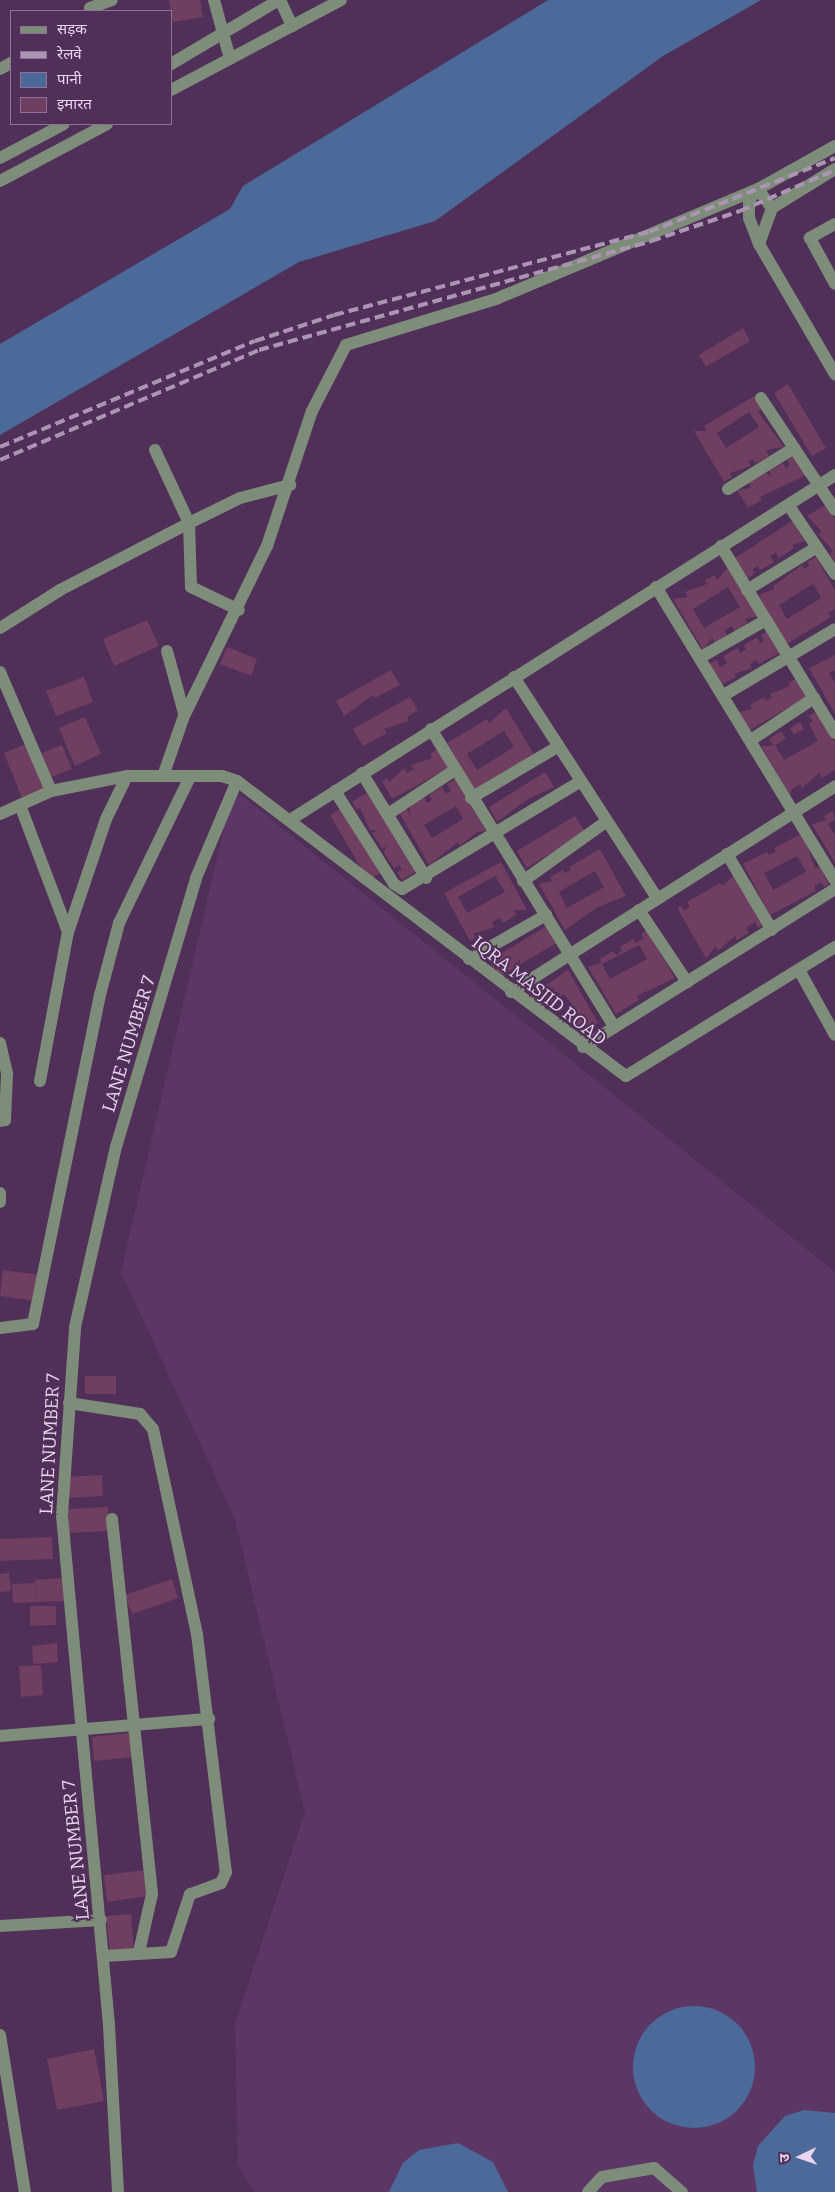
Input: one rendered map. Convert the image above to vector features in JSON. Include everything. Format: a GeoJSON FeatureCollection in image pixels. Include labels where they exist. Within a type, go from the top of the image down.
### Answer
{"type":"FeatureCollection","features":[{"type":"Feature","properties":{"kind":"street"},"geometry":{"type":"LineString","coordinates":[[89,6],[112,0]]}},
{"type":"Feature","properties":{"kind":"street"},"geometry":{"type":"LineString","coordinates":[[214,0],[230,59]]}},
{"type":"Feature","properties":{"kind":"street"},"geometry":{"type":"LineString","coordinates":[[172,63],[279,0],[292,26]]}},
{"type":"Feature","properties":{"kind":"street"},"geometry":{"type":"LineString","coordinates":[[172,89],[341,0]]}},
{"type":"Feature","properties":{"kind":"street"},"geometry":{"type":"LineString","coordinates":[[0,158],[62,125]]}},
{"type":"Feature","properties":{"kind":"street"},"geometry":{"type":"LineString","coordinates":[[0,181],[105,125]]}},
{"type":"Feature","properties":{"kind":"street"},"geometry":{"type":"LineString","coordinates":[[163,776],[184,716],[238,610],[290,486],[312,411],[346,344],[496,299],[758,189],[835,146]]}},
{"type":"Feature","properties":{"kind":"street"},"geometry":{"type":"LineString","coordinates":[[759,244],[772,208],[835,169]]}},
{"type":"Feature","properties":{"kind":"street"},"geometry":{"type":"LineString","coordinates":[[758,189],[772,208]]}},
{"type":"Feature","properties":{"kind":"street"},"geometry":{"type":"LineString","coordinates":[[758,189],[749,200],[749,218],[759,244],[835,374]]}},
{"type":"Feature","properties":{"kind":"street"},"geometry":{"type":"LineString","coordinates":[[835,224],[810,238],[835,284]]}},
{"type":"Feature","properties":{"kind":"street"},"geometry":{"type":"LineString","coordinates":[[761,398],[835,510]]}},
{"type":"Feature","properties":{"kind":"street"},"geometry":{"type":"LineString","coordinates":[[728,489],[794,448]]}},
{"type":"Feature","properties":{"kind":"street"},"geometry":{"type":"LineString","coordinates":[[155,450],[189,523],[191,587],[238,610]]}},
{"type":"Feature","properties":{"kind":"street"},"geometry":{"type":"LineString","coordinates":[[290,820],[656,587],[789,506],[835,475]]}},
{"type":"Feature","properties":{"kind":"street"},"geometry":{"type":"LineString","coordinates":[[0,628],[60,590],[240,498],[290,486]]}},
{"type":"Feature","properties":{"kind":"street"},"geometry":{"type":"LineString","coordinates":[[789,506],[835,574]]}},
{"type":"Feature","properties":{"kind":"street"},"geometry":{"type":"LineString","coordinates":[[722,546],[835,732]]}},
{"type":"Feature","properties":{"kind":"street"},"geometry":{"type":"LineString","coordinates":[[747,590],[817,547]]}},
{"type":"Feature","properties":{"kind":"street"},"geometry":{"type":"LineString","coordinates":[[656,587],[752,740],[794,814],[835,880]]}},
{"type":"Feature","properties":{"kind":"street"},"geometry":{"type":"LineString","coordinates":[[701,657],[766,620]]}},
{"type":"Feature","properties":{"kind":"street"},"geometry":{"type":"LineString","coordinates":[[724,695],[835,629]]}},
{"type":"Feature","properties":{"kind":"street"},"geometry":{"type":"LineString","coordinates":[[167,651],[184,702],[184,716]]}},
{"type":"Feature","properties":{"kind":"street"},"geometry":{"type":"LineString","coordinates":[[0,672],[51,791]]}},
{"type":"Feature","properties":{"kind":"street"},"geometry":{"type":"LineString","coordinates":[[514,677],[657,898]]}},
{"type":"Feature","properties":{"kind":"street"},"geometry":{"type":"LineString","coordinates":[[752,740],[814,698]]}},
{"type":"Feature","properties":{"kind":"street"},"geometry":{"type":"LineString","coordinates":[[431,729],[494,836],[572,953],[614,1027]]}},
{"type":"Feature","properties":{"kind":"street"},"geometry":{"type":"LineString","coordinates":[[471,798],[559,746]]}},
{"type":"Feature","properties":{"kind":"street"},"geometry":{"type":"LineString","coordinates":[[388,814],[455,770]]}},
{"type":"Feature","properties":{"kind":"street"},"geometry":{"type":"LineString","coordinates":[[362,773],[426,878]]}},
{"type":"Feature","properties":{"kind":"street"},"geometry":{"type":"LineString","coordinates":[[40,1081],[68,932],[109,810],[127,776]]}},
{"type":"Feature","properties":{"kind":"street"},"geometry":{"type":"LineString","coordinates":[[0,814],[51,791],[127,776],[237,780]]}},
{"type":"Feature","properties":{"kind":"street"},"geometry":{"type":"LineString","coordinates":[[0,1328],[33,1324],[100,995],[119,923],[190,777]]}},
{"type":"Feature","properties":{"kind":"street","name":"IQRA MASJID ROAD"},"geometry":{"type":"LineString","coordinates":[[237,780],[617,1073],[635,1073],[835,947]]}},
{"type":"Feature","properties":{"kind":"street","name":"LANE NUMBER 7"},"geometry":{"type":"LineString","coordinates":[[118,2192],[104,1956],[62,1514],[75,1326],[116,1147],[196,878],[237,780]]}},
{"type":"Feature","properties":{"kind":"street"},"geometry":{"type":"LineString","coordinates":[[335,790],[394,884],[408,888],[582,781]]}},
{"type":"Feature","properties":{"kind":"street"},"geometry":{"type":"LineString","coordinates":[[511,992],[657,898],[794,814],[835,786]]}},
{"type":"Feature","properties":{"kind":"street"},"geometry":{"type":"LineString","coordinates":[[20,805],[68,932]]}},
{"type":"Feature","properties":{"kind":"street"},"geometry":{"type":"LineString","coordinates":[[523,880],[607,821]]}},
{"type":"Feature","properties":{"kind":"street"},"geometry":{"type":"LineString","coordinates":[[727,854],[772,930]]}},
{"type":"Feature","properties":{"kind":"street"},"geometry":{"type":"LineString","coordinates":[[583,1046],[835,889]]}},
{"type":"Feature","properties":{"kind":"street"},"geometry":{"type":"LineString","coordinates":[[639,910],[687,982]]}},
{"type":"Feature","properties":{"kind":"street"},"geometry":{"type":"LineString","coordinates":[[469,959],[546,915]]}},
{"type":"Feature","properties":{"kind":"street"},"geometry":{"type":"LineString","coordinates":[[799,970],[835,1035]]}},
{"type":"Feature","properties":{"kind":"street"},"geometry":{"type":"LineString","coordinates":[[0,1043],[7,1074],[6,1120],[0,1121]]}},
{"type":"Feature","properties":{"kind":"street"},"geometry":{"type":"LineString","coordinates":[[0,1193],[0,1202]]}},
{"type":"Feature","properties":{"kind":"street"},"geometry":{"type":"LineString","coordinates":[[69,1404],[140,1414],[151,1424],[196,1634],[209,1719],[224,1879],[190,1894],[170,1952],[139,1952],[104,1956]]}},
{"type":"Feature","properties":{"kind":"street"},"geometry":{"type":"LineString","coordinates":[[112,1519],[137,1726],[152,1894],[139,1952]]}},
{"type":"Feature","properties":{"kind":"street"},"geometry":{"type":"LineString","coordinates":[[0,1736],[82,1731],[209,1719]]}},
{"type":"Feature","properties":{"kind":"street"},"geometry":{"type":"LineString","coordinates":[[0,1926],[101,1920]]}},
{"type":"Feature","properties":{"kind":"street"},"geometry":{"type":"LineString","coordinates":[[0,2035],[25,2192]]}},
{"type":"Feature","properties":{"kind":"street"},"geometry":{"type":"LineString","coordinates":[[588,2192],[602,2177],[654,2168],[682,2192]]}},
{"type":"Feature","properties":{"kind":"shaded area"},"geometry":{"type":"Polygon","coordinates":[[[233,789],[835,1272],[835,2192],[254,2192],[238,2165],[235,2024],[305,1812],[235,1519],[121,1272],[233,789]]]}},
{"type":"Feature","properties":{"kind":"water"},"geometry":{"type":"Polygon","coordinates":[[[548,0],[761,0],[663,56],[435,221],[299,262],[0,435],[0,344],[230,209],[243,186],[548,0]]]}},
{"type":"Feature","properties":{"kind":"water"},"geometry":{"type":"Polygon","coordinates":[[[694,2006],[717,2010],[737,2024],[751,2044],[755,2067],[751,2090],[737,2110],[717,2124],[694,2128],[671,2124],[651,2110],[637,2090],[633,2067],[637,2044],[651,2024],[671,2010],[694,2006]]]}},
{"type":"Feature","properties":{"kind":"water"},"geometry":{"type":"Polygon","coordinates":[[[804,2110],[835,2113],[835,2192],[757,2192],[753,2165],[758,2146],[785,2116],[804,2110]]]}},
{"type":"Feature","properties":{"kind":"water"},"geometry":{"type":"Polygon","coordinates":[[[458,2143],[493,2162],[508,2192],[389,2192],[403,2163],[419,2150],[458,2143]]]}},
{"type":"Feature","properties":{"kind":"building"},"geometry":{"type":"Polygon","coordinates":[[[169,0],[200,0],[203,17],[173,22],[169,0]]]}},
{"type":"Feature","properties":{"kind":"building"},"geometry":{"type":"Polygon","coordinates":[[[743,328],[750,341],[706,367],[699,355],[743,328]]]}},
{"type":"Feature","properties":{"kind":"building"},"geometry":{"type":"Polygon","coordinates":[[[788,384],[826,448],[812,456],[774,393],[788,384]]]}},
{"type":"Feature","properties":{"kind":"building"},"geometry":{"type":"Polygon","coordinates":[[[754,396],[762,410],[758,412],[784,447],[766,450],[769,456],[756,463],[753,459],[748,462],[751,466],[730,473],[732,477],[724,482],[694,431],[707,431],[704,426],[754,396]],[[749,412],[717,433],[726,448],[759,427],[749,412]]]}},
{"type":"Feature","properties":{"kind":"building"},"geometry":{"type":"Polygon","coordinates":[[[794,455],[806,475],[760,497],[762,500],[748,508],[737,490],[751,488],[749,483],[765,473],[772,476],[769,471],[783,463],[786,468],[790,465],[787,459],[794,455]]]}},
{"type":"Feature","properties":{"kind":"building"},"geometry":{"type":"Polygon","coordinates":[[[826,505],[835,519],[835,563],[830,554],[833,551],[818,534],[822,532],[807,516],[826,505]]]}},
{"type":"Feature","properties":{"kind":"building"},"geometry":{"type":"Polygon","coordinates":[[[792,521],[805,541],[792,545],[794,548],[779,558],[776,553],[770,556],[774,562],[760,570],[758,566],[753,569],[755,573],[748,578],[735,558],[792,521]]]}},
{"type":"Feature","properties":{"kind":"building"},"geometry":{"type":"Polygon","coordinates":[[[816,557],[835,590],[835,609],[828,613],[831,617],[787,644],[758,595],[775,589],[773,586],[802,565],[804,569],[809,566],[807,562],[816,557]],[[813,584],[779,605],[787,619],[821,598],[813,584]]]}},
{"type":"Feature","properties":{"kind":"building"},"geometry":{"type":"Polygon","coordinates":[[[730,565],[760,616],[745,619],[747,623],[734,631],[732,626],[725,630],[727,635],[715,643],[712,638],[703,650],[673,599],[688,597],[685,592],[707,584],[705,580],[714,575],[717,580],[730,565]],[[728,587],[693,609],[704,628],[740,607],[728,587]]]}},
{"type":"Feature","properties":{"kind":"building"},"geometry":{"type":"Polygon","coordinates":[[[147,620],[159,646],[114,666],[103,639],[147,620]]]}},
{"type":"Feature","properties":{"kind":"building"},"geometry":{"type":"Polygon","coordinates":[[[769,630],[781,652],[759,664],[757,660],[750,664],[752,668],[734,674],[736,677],[721,685],[709,664],[716,660],[720,667],[727,663],[723,656],[738,648],[740,653],[746,649],[744,645],[757,637],[760,643],[764,640],[761,635],[769,630]]]}},
{"type":"Feature","properties":{"kind":"building"},"geometry":{"type":"Polygon","coordinates":[[[227,647],[257,659],[251,676],[220,664],[227,647]]]}},
{"type":"Feature","properties":{"kind":"building"},"geometry":{"type":"Polygon","coordinates":[[[835,655],[835,670],[829,673],[835,683],[835,714],[809,668],[835,655]]]}},
{"type":"Feature","properties":{"kind":"building"},"geometry":{"type":"Polygon","coordinates":[[[391,670],[400,685],[375,698],[373,695],[344,716],[336,701],[391,670]]]}},
{"type":"Feature","properties":{"kind":"building"},"geometry":{"type":"Polygon","coordinates":[[[84,677],[93,702],[56,716],[46,691],[84,677]]]}},
{"type":"Feature","properties":{"kind":"building"},"geometry":{"type":"Polygon","coordinates":[[[797,678],[808,696],[750,730],[739,712],[753,709],[750,705],[764,697],[766,701],[772,698],[770,694],[790,686],[788,683],[797,678]]]}},
{"type":"Feature","properties":{"kind":"building"},"geometry":{"type":"Polygon","coordinates":[[[410,697],[418,710],[407,717],[409,721],[384,729],[387,733],[363,746],[353,729],[410,697]]]}},
{"type":"Feature","properties":{"kind":"building"},"geometry":{"type":"Polygon","coordinates":[[[506,708],[535,756],[500,773],[502,776],[476,792],[447,743],[487,719],[489,723],[506,708]],[[504,731],[467,754],[477,770],[514,747],[504,731]]]}},
{"type":"Feature","properties":{"kind":"building"},"geometry":{"type":"Polygon","coordinates":[[[817,711],[835,742],[835,770],[822,778],[819,773],[802,788],[800,784],[792,789],[790,795],[761,746],[774,745],[769,739],[781,731],[786,739],[775,745],[784,760],[818,741],[809,724],[813,722],[809,716],[817,711]]]}},
{"type":"Feature","properties":{"kind":"building"},"geometry":{"type":"Polygon","coordinates":[[[85,717],[101,754],[75,766],[59,728],[85,717]]]}},
{"type":"Feature","properties":{"kind":"building"},"geometry":{"type":"Polygon","coordinates":[[[800,722],[804,729],[794,735],[790,728],[800,722]]]}},
{"type":"Feature","properties":{"kind":"building"},"geometry":{"type":"Polygon","coordinates":[[[26,744],[44,790],[22,798],[4,753],[26,744]]]}},
{"type":"Feature","properties":{"kind":"building"},"geometry":{"type":"Polygon","coordinates":[[[62,745],[72,769],[51,777],[42,753],[62,745]]]}},
{"type":"Feature","properties":{"kind":"building"},"geometry":{"type":"Polygon","coordinates":[[[438,749],[448,768],[392,799],[382,781],[387,778],[389,782],[404,768],[407,773],[414,769],[411,765],[432,758],[430,754],[438,749]]]}},
{"type":"Feature","properties":{"kind":"building"},"geometry":{"type":"Polygon","coordinates":[[[545,772],[554,787],[528,799],[497,822],[489,807],[545,772]]]}},
{"type":"Feature","properties":{"kind":"building"},"geometry":{"type":"Polygon","coordinates":[[[456,779],[486,831],[477,832],[460,846],[458,842],[429,865],[399,812],[406,808],[411,816],[409,806],[424,797],[427,803],[432,800],[429,795],[442,787],[446,794],[451,791],[447,784],[456,779]],[[456,806],[424,825],[432,838],[463,819],[456,806]]]}},
{"type":"Feature","properties":{"kind":"building"},"geometry":{"type":"Polygon","coordinates":[[[368,792],[418,870],[402,880],[397,872],[402,870],[399,865],[394,868],[384,853],[386,846],[382,849],[372,833],[377,830],[370,830],[360,808],[357,810],[352,802],[368,792]]]}},
{"type":"Feature","properties":{"kind":"building"},"geometry":{"type":"Polygon","coordinates":[[[343,807],[382,872],[368,880],[330,815],[343,807]]]}},
{"type":"Feature","properties":{"kind":"building"},"geometry":{"type":"Polygon","coordinates":[[[833,811],[835,820],[828,824],[835,835],[835,863],[812,824],[826,820],[824,816],[833,811]]]}},
{"type":"Feature","properties":{"kind":"building"},"geometry":{"type":"Polygon","coordinates":[[[575,816],[585,832],[527,868],[517,851],[575,816]]]}},
{"type":"Feature","properties":{"kind":"building"},"geometry":{"type":"Polygon","coordinates":[[[803,833],[815,868],[820,866],[829,884],[824,887],[822,882],[814,886],[816,891],[770,915],[743,864],[767,852],[769,855],[776,852],[774,848],[803,833]],[[797,856],[764,873],[773,890],[806,872],[797,856]]]}},
{"type":"Feature","properties":{"kind":"building"},"geometry":{"type":"Polygon","coordinates":[[[600,849],[626,896],[598,907],[565,930],[539,884],[552,881],[550,877],[563,870],[565,873],[571,870],[569,867],[600,849]],[[595,871],[559,892],[567,908],[604,887],[595,871]]]}},
{"type":"Feature","properties":{"kind":"building"},"geometry":{"type":"Polygon","coordinates":[[[501,862],[527,910],[514,910],[516,915],[503,923],[500,918],[492,922],[495,927],[473,934],[476,938],[470,941],[444,893],[501,862]],[[495,876],[458,897],[467,913],[505,892],[495,876]]]}},
{"type":"Feature","properties":{"kind":"building"},"geometry":{"type":"Polygon","coordinates":[[[734,875],[763,925],[758,928],[755,922],[746,928],[749,933],[737,940],[735,936],[718,951],[716,946],[706,958],[677,908],[681,906],[684,911],[690,907],[687,902],[720,883],[722,886],[734,875]]]}},
{"type":"Feature","properties":{"kind":"building"},"geometry":{"type":"Polygon","coordinates":[[[548,925],[558,942],[499,977],[489,961],[548,925]]]}},
{"type":"Feature","properties":{"kind":"building"},"geometry":{"type":"Polygon","coordinates":[[[647,931],[675,978],[637,996],[639,1000],[616,1014],[588,967],[601,963],[600,959],[613,951],[616,955],[622,951],[620,947],[633,939],[635,943],[644,939],[641,934],[647,931]],[[639,945],[602,964],[610,979],[647,959],[639,945]]]}},
{"type":"Feature","properties":{"kind":"building"},"geometry":{"type":"Polygon","coordinates":[[[568,970],[598,1023],[581,1034],[568,1014],[575,1009],[564,994],[540,1010],[531,996],[568,970]]]}},
{"type":"Feature","properties":{"kind":"building"},"geometry":{"type":"Polygon","coordinates":[[[3,1270],[40,1275],[37,1301],[0,1296],[3,1270]]]}},
{"type":"Feature","properties":{"kind":"building"},"geometry":{"type":"Polygon","coordinates":[[[85,1376],[116,1376],[116,1394],[85,1394],[85,1376]]]}},
{"type":"Feature","properties":{"kind":"building"},"geometry":{"type":"Polygon","coordinates":[[[102,1475],[103,1496],[67,1498],[66,1477],[102,1475]]]}},
{"type":"Feature","properties":{"kind":"building"},"geometry":{"type":"Polygon","coordinates":[[[108,1507],[109,1531],[69,1533],[68,1509],[108,1507]]]}},
{"type":"Feature","properties":{"kind":"building"},"geometry":{"type":"Polygon","coordinates":[[[52,1537],[53,1559],[0,1561],[0,1539],[52,1537]]]}},
{"type":"Feature","properties":{"kind":"building"},"geometry":{"type":"Polygon","coordinates":[[[9,1573],[11,1591],[0,1592],[0,1574],[9,1573]]]}},
{"type":"Feature","properties":{"kind":"building"},"geometry":{"type":"Polygon","coordinates":[[[65,1578],[66,1601],[36,1602],[35,1580],[65,1578]]]}},
{"type":"Feature","properties":{"kind":"building"},"geometry":{"type":"Polygon","coordinates":[[[172,1579],[178,1598],[132,1614],[125,1595],[172,1579]]]}},
{"type":"Feature","properties":{"kind":"building"},"geometry":{"type":"Polygon","coordinates":[[[35,1583],[36,1602],[13,1603],[12,1584],[35,1583]]]}},
{"type":"Feature","properties":{"kind":"building"},"geometry":{"type":"Polygon","coordinates":[[[30,1606],[56,1606],[56,1625],[30,1626],[30,1606]]]}},
{"type":"Feature","properties":{"kind":"building"},"geometry":{"type":"Polygon","coordinates":[[[57,1643],[58,1662],[33,1664],[32,1646],[57,1643]]]}},
{"type":"Feature","properties":{"kind":"building"},"geometry":{"type":"Polygon","coordinates":[[[41,1665],[43,1695],[21,1697],[19,1666],[41,1665]]]}},
{"type":"Feature","properties":{"kind":"building"},"geometry":{"type":"Polygon","coordinates":[[[131,1733],[134,1757],[94,1761],[92,1737],[131,1733]]]}},
{"type":"Feature","properties":{"kind":"building"},"geometry":{"type":"Polygon","coordinates":[[[145,1870],[148,1896],[107,1902],[104,1875],[145,1870]]]}},
{"type":"Feature","properties":{"kind":"building"},"geometry":{"type":"Polygon","coordinates":[[[131,1914],[134,1951],[110,1953],[106,1916],[131,1914]]]}},
{"type":"Feature","properties":{"kind":"building"},"geometry":{"type":"Polygon","coordinates":[[[94,2049],[104,2101],[57,2110],[47,2059],[94,2049]]]}},
{"type":"Feature","properties":{"kind":"railway"},"geometry":{"type":"LineString","coordinates":[[0,447],[255,341],[334,315],[649,232],[835,158]]}},
{"type":"Feature","properties":{"kind":"railway"},"geometry":{"type":"LineString","coordinates":[[0,460],[259,350],[651,241],[740,211],[835,170]]}}]}
